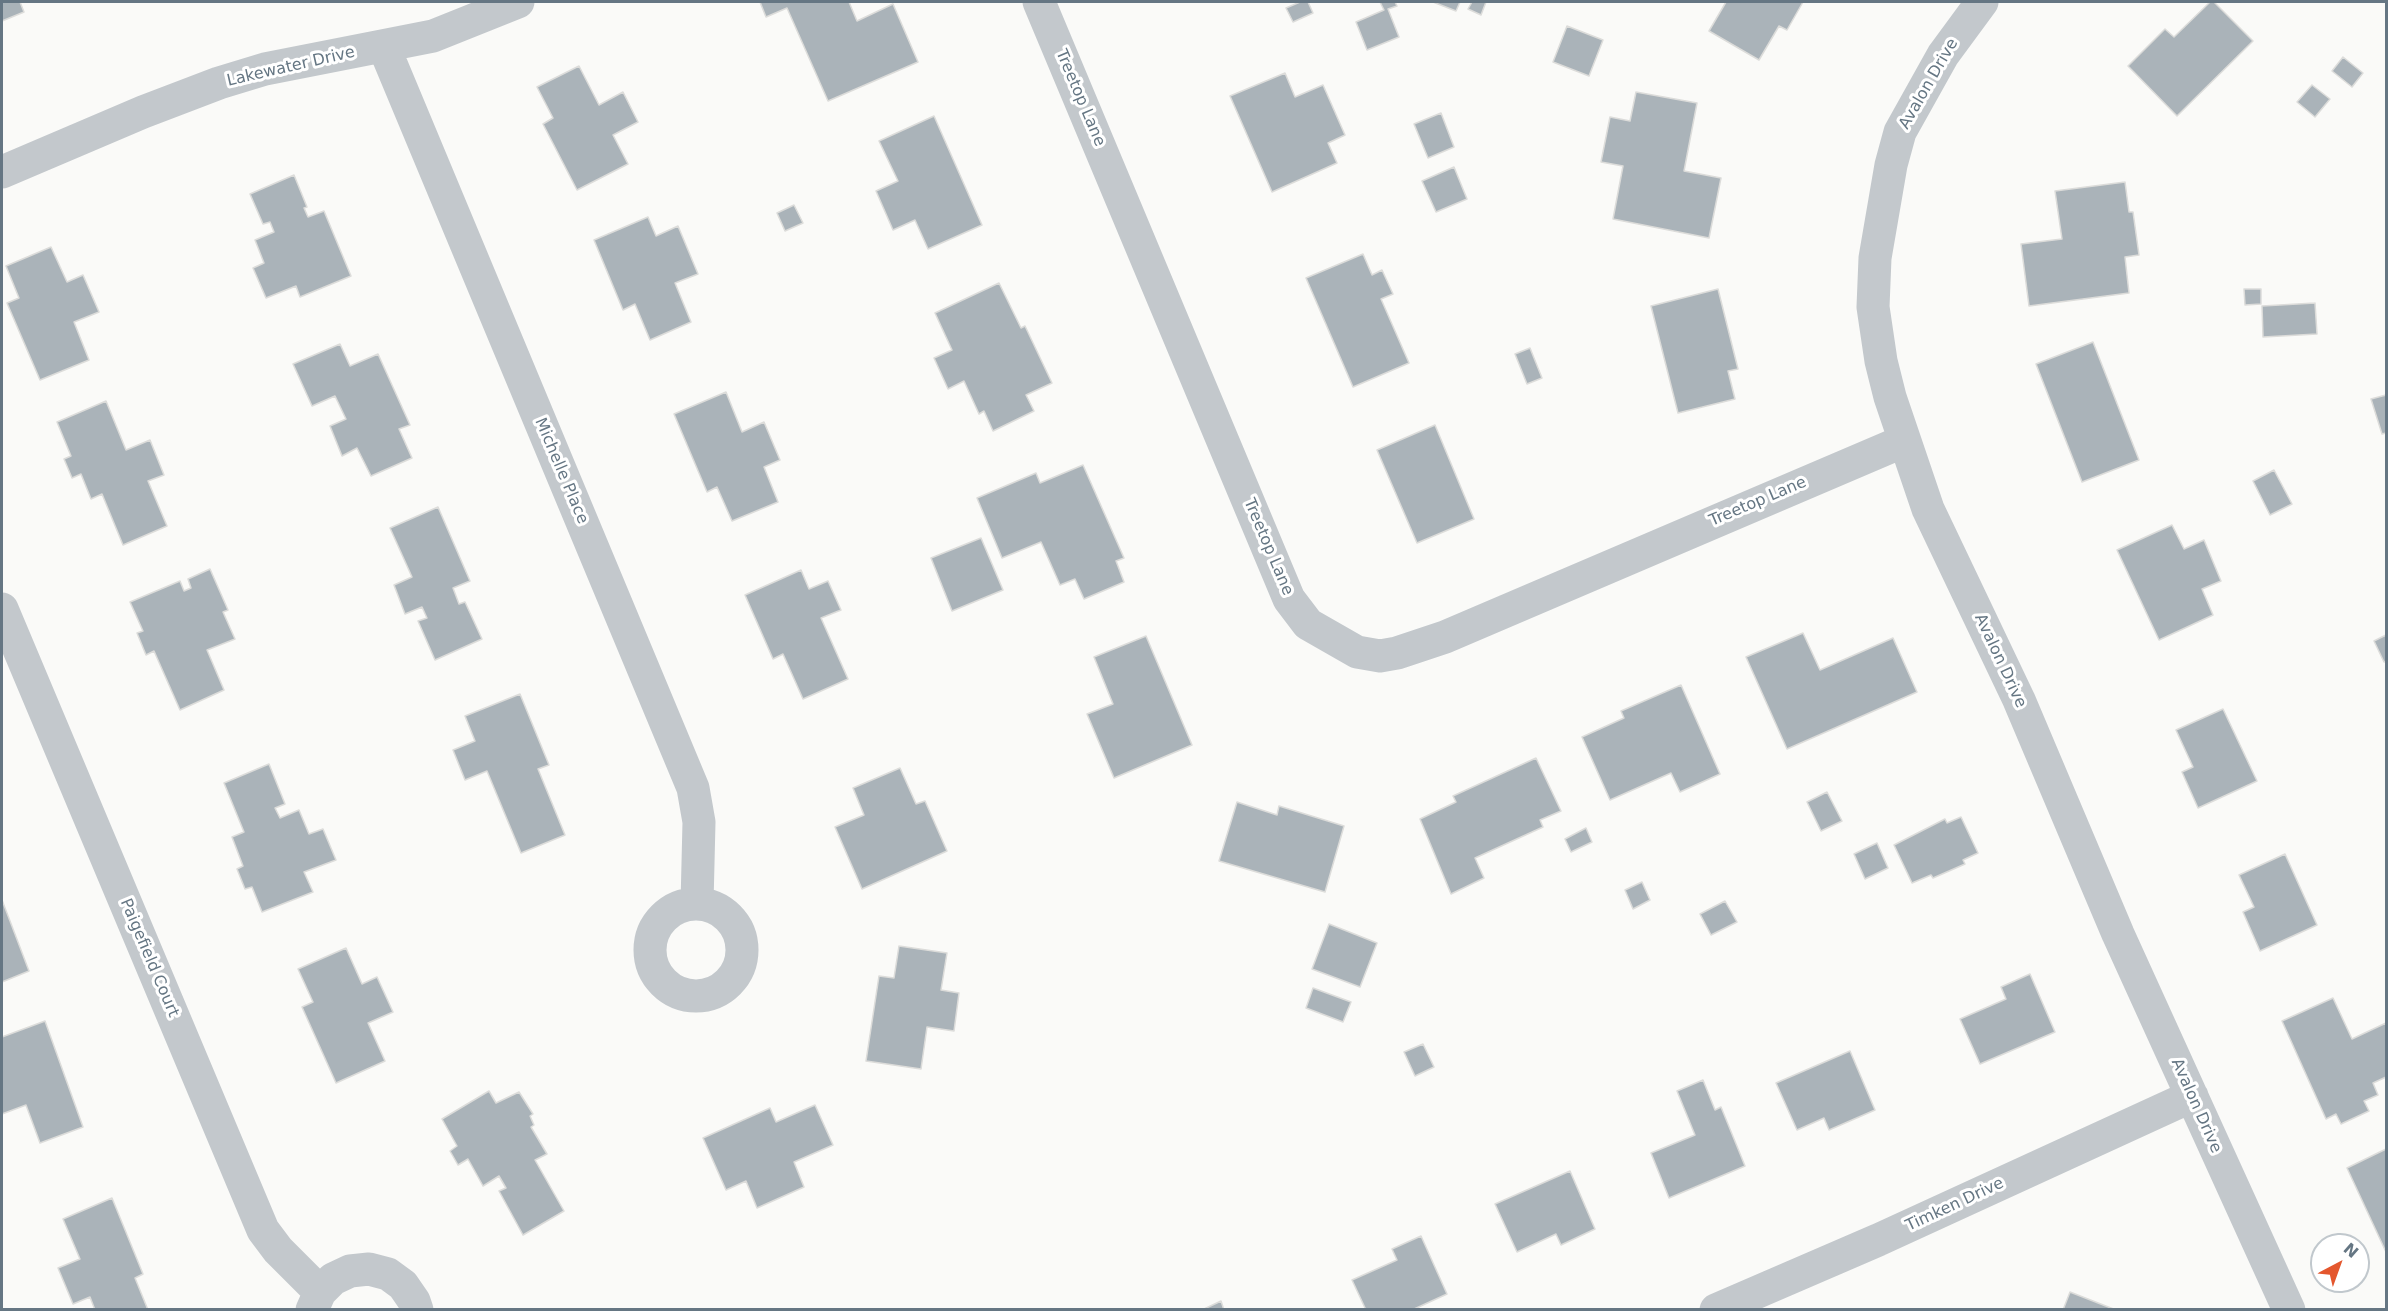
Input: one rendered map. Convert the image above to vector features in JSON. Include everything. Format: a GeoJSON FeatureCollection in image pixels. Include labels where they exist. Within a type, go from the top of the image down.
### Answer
{"type":"FeatureCollection","features":[{"type":"Feature","properties":{"kind":"street","name":"Lakewater Drive"},"geometry":{"type":"LineString","coordinates":[[2,172],[143,112],[219,83],[265,69],[433,36],[518,2]]}},
{"type":"Feature","properties":{"kind":"street","name":"Treetop Lane"},"geometry":{"type":"LineString","coordinates":[[1039,2],[1289,599],[1308,624],[1357,652],[1380,656],[1444,638],[1904,441]]}},
{"type":"Feature","properties":{"kind":"street","name":"Avalon Drive"},"geometry":{"type":"LineString","coordinates":[[1982,2],[1943,55],[1900,132],[1891,165],[1875,258],[1873,307],[1881,361],[1904,441],[1928,509],[2019,700],[2118,934],[2289,1310]]}},
{"type":"Feature","properties":{"kind":"street","name":"Michelle Place"},"geometry":{"type":"LineString","coordinates":[[384,47],[693,788],[699,822],[697,904]]}},
{"type":"Feature","properties":{"kind":"street","name":"Paigefield Court"},"geometry":{"type":"LineString","coordinates":[[2,609],[263,1230],[316,1301],[333,1279],[350,1271],[369,1269],[388,1274],[403,1285],[414,1300],[417,1310]]}},
{"type":"Feature","properties":{"kind":"street","name":"Timken Drive"},"geometry":{"type":"LineString","coordinates":[[1716,1310],[1878,1240],[2192,1096]]}},
{"type":"Feature","properties":{"kind":"building"},"geometry":{"type":"Polygon","coordinates":[[[2,2],[20,2],[24,12],[2,21],[2,2]]]}},
{"type":"Feature","properties":{"kind":"building"},"geometry":{"type":"Polygon","coordinates":[[[760,2],[849,2],[857,21],[893,4],[918,62],[828,101],[787,8],[766,17],[760,2]]]}},
{"type":"Feature","properties":{"kind":"building"},"geometry":{"type":"Polygon","coordinates":[[[1300,2],[1308,2],[1313,13],[1293,22],[1286,8],[1300,2]]]}},
{"type":"Feature","properties":{"kind":"building"},"geometry":{"type":"Polygon","coordinates":[[[1380,2],[1395,2],[1397,6],[1388,9],[1399,37],[1367,50],[1356,22],[1384,10],[1380,2]]]}},
{"type":"Feature","properties":{"kind":"building"},"geometry":{"type":"Polygon","coordinates":[[[1433,2],[1460,2],[1456,11],[1433,2]]]}},
{"type":"Feature","properties":{"kind":"building"},"geometry":{"type":"Polygon","coordinates":[[[1472,2],[1486,2],[1481,15],[1468,9],[1472,2]]]}},
{"type":"Feature","properties":{"kind":"building"},"geometry":{"type":"Polygon","coordinates":[[[1726,2],[1803,2],[1787,30],[1779,26],[1759,60],[1709,31],[1726,2]]]}},
{"type":"Feature","properties":{"kind":"building"},"geometry":{"type":"Polygon","coordinates":[[[2210,2],[2214,2],[2253,41],[2177,116],[2128,66],[2165,29],[2174,37],[2210,2]]]}},
{"type":"Feature","properties":{"kind":"building"},"geometry":{"type":"Polygon","coordinates":[[[1567,26],[1603,40],[1589,76],[1553,62],[1567,26]]]}},
{"type":"Feature","properties":{"kind":"building"},"geometry":{"type":"Polygon","coordinates":[[[2343,57],[2363,73],[2352,87],[2332,71],[2343,57]]]}},
{"type":"Feature","properties":{"kind":"building"},"geometry":{"type":"Polygon","coordinates":[[[579,66],[599,105],[623,92],[638,122],[613,135],[628,164],[577,190],[543,124],[553,118],[537,87],[579,66]]]}},
{"type":"Feature","properties":{"kind":"building"},"geometry":{"type":"Polygon","coordinates":[[[1285,73],[1295,97],[1323,85],[1345,135],[1328,143],[1337,163],[1272,192],[1230,96],[1285,73]]]}},
{"type":"Feature","properties":{"kind":"building"},"geometry":{"type":"Polygon","coordinates":[[[2312,85],[2330,99],[2315,117],[2297,102],[2312,85]]]}},
{"type":"Feature","properties":{"kind":"building"},"geometry":{"type":"Polygon","coordinates":[[[1636,92],[1697,103],[1684,171],[1721,178],[1709,238],[1613,219],[1623,166],[1601,162],[1610,117],[1630,121],[1636,92]]]}},
{"type":"Feature","properties":{"kind":"building"},"geometry":{"type":"Polygon","coordinates":[[[1441,113],[1454,147],[1428,158],[1414,124],[1441,113]]]}},
{"type":"Feature","properties":{"kind":"building"},"geometry":{"type":"Polygon","coordinates":[[[934,116],[982,225],[928,249],[915,220],[893,230],[876,191],[898,181],[879,141],[934,116]]]}},
{"type":"Feature","properties":{"kind":"building"},"geometry":{"type":"Polygon","coordinates":[[[1454,167],[1467,199],[1436,212],[1422,181],[1454,167]]]}},
{"type":"Feature","properties":{"kind":"building"},"geometry":{"type":"Polygon","coordinates":[[[294,175],[307,207],[304,208],[308,217],[324,211],[351,276],[300,297],[296,286],[266,298],[253,268],[264,263],[255,240],[274,232],[270,222],[263,224],[250,194],[294,175]]]}},
{"type":"Feature","properties":{"kind":"building"},"geometry":{"type":"Polygon","coordinates":[[[2125,182],[2129,212],[2133,212],[2139,255],[2125,257],[2129,293],[2029,306],[2021,244],[2062,239],[2055,191],[2125,182]]]}},
{"type":"Feature","properties":{"kind":"building"},"geometry":{"type":"Polygon","coordinates":[[[794,205],[803,223],[785,231],[777,213],[794,205]]]}},
{"type":"Feature","properties":{"kind":"building"},"geometry":{"type":"Polygon","coordinates":[[[648,217],[656,236],[678,226],[698,274],[675,283],[691,322],[650,340],[635,304],[623,310],[594,240],[648,217]]]}},
{"type":"Feature","properties":{"kind":"building"},"geometry":{"type":"Polygon","coordinates":[[[51,247],[67,282],[83,275],[99,312],[74,322],[89,360],[40,380],[7,303],[19,298],[6,266],[51,247]]]}},
{"type":"Feature","properties":{"kind":"building"},"geometry":{"type":"Polygon","coordinates":[[[1363,254],[1372,275],[1382,270],[1393,294],[1381,299],[1409,363],[1353,387],[1306,278],[1363,254]]]}},
{"type":"Feature","properties":{"kind":"building"},"geometry":{"type":"Polygon","coordinates":[[[999,283],[1021,328],[1025,326],[1052,383],[1026,395],[1034,411],[993,431],[984,411],[979,414],[964,381],[948,389],[934,358],[952,350],[935,313],[999,283]]]}},
{"type":"Feature","properties":{"kind":"building"},"geometry":{"type":"Polygon","coordinates":[[[1718,289],[1738,369],[1728,371],[1735,399],[1678,413],[1651,306],[1718,289]]]}},
{"type":"Feature","properties":{"kind":"building"},"geometry":{"type":"Polygon","coordinates":[[[2244,289],[2261,289],[2261,304],[2245,305],[2244,289]]]}},
{"type":"Feature","properties":{"kind":"building"},"geometry":{"type":"Polygon","coordinates":[[[2315,303],[2317,334],[2263,337],[2262,306],[2315,303]]]}},
{"type":"Feature","properties":{"kind":"building"},"geometry":{"type":"Polygon","coordinates":[[[2093,342],[2139,460],[2082,482],[2036,364],[2093,342]]]}},
{"type":"Feature","properties":{"kind":"building"},"geometry":{"type":"Polygon","coordinates":[[[340,344],[350,366],[378,354],[410,425],[399,429],[412,458],[371,476],[357,448],[342,456],[330,426],[346,419],[335,396],[312,406],[293,364],[340,344]]]}},
{"type":"Feature","properties":{"kind":"building"},"geometry":{"type":"Polygon","coordinates":[[[1530,348],[1542,378],[1527,384],[1515,354],[1530,348]]]}},
{"type":"Feature","properties":{"kind":"building"},"geometry":{"type":"Polygon","coordinates":[[[726,392],[742,432],[764,422],[780,460],[764,467],[778,502],[732,521],[717,487],[707,492],[674,414],[726,392]]]}},
{"type":"Feature","properties":{"kind":"building"},"geometry":{"type":"Polygon","coordinates":[[[2386,395],[2386,433],[2382,434],[2371,399],[2386,395]]]}},
{"type":"Feature","properties":{"kind":"building"},"geometry":{"type":"Polygon","coordinates":[[[106,401],[126,450],[150,440],[164,475],[148,481],[167,526],[123,545],[102,494],[91,499],[81,474],[72,478],[64,459],[71,456],[57,422],[106,401]]]}},
{"type":"Feature","properties":{"kind":"building"},"geometry":{"type":"Polygon","coordinates":[[[1435,425],[1474,519],[1417,543],[1377,450],[1435,425]]]}},
{"type":"Feature","properties":{"kind":"building"},"geometry":{"type":"Polygon","coordinates":[[[1083,465],[1124,558],[1116,561],[1124,582],[1084,599],[1075,579],[1060,585],[1041,542],[1002,558],[977,498],[1036,473],[1040,483],[1083,465]]]}},
{"type":"Feature","properties":{"kind":"building"},"geometry":{"type":"Polygon","coordinates":[[[2274,470],[2292,504],[2270,515],[2253,481],[2274,470]]]}},
{"type":"Feature","properties":{"kind":"building"},"geometry":{"type":"Polygon","coordinates":[[[438,507],[470,581],[453,588],[459,604],[465,602],[482,639],[435,660],[418,621],[427,618],[422,607],[405,614],[394,585],[412,577],[390,528],[438,507]]]}},
{"type":"Feature","properties":{"kind":"building"},"geometry":{"type":"Polygon","coordinates":[[[2172,525],[2184,549],[2204,540],[2221,581],[2202,589],[2213,615],[2159,640],[2117,550],[2172,525]]]}},
{"type":"Feature","properties":{"kind":"building"},"geometry":{"type":"Polygon","coordinates":[[[981,538],[1003,590],[952,611],[931,558],[981,538]]]}},
{"type":"Feature","properties":{"kind":"building"},"geometry":{"type":"Polygon","coordinates":[[[210,569],[228,610],[223,612],[235,639],[207,650],[224,690],[180,710],[154,651],[146,655],[137,633],[143,631],[130,602],[180,581],[184,591],[191,588],[188,579],[210,569]]]}},
{"type":"Feature","properties":{"kind":"building"},"geometry":{"type":"Polygon","coordinates":[[[801,570],[809,589],[828,581],[841,610],[821,618],[848,679],[803,699],[783,654],[773,659],[745,595],[801,570]]]}},
{"type":"Feature","properties":{"kind":"building"},"geometry":{"type":"Polygon","coordinates":[[[1803,633],[1820,670],[1893,638],[1917,692],[1787,749],[1746,657],[1803,633]]]}},
{"type":"Feature","properties":{"kind":"building"},"geometry":{"type":"Polygon","coordinates":[[[2386,635],[2386,661],[2384,662],[2374,641],[2386,635]]]}},
{"type":"Feature","properties":{"kind":"building"},"geometry":{"type":"Polygon","coordinates":[[[1146,636],[1192,745],[1114,778],[1087,714],[1113,704],[1094,657],[1146,636]]]}},
{"type":"Feature","properties":{"kind":"building"},"geometry":{"type":"Polygon","coordinates":[[[1681,685],[1720,774],[1680,792],[1671,773],[1610,800],[1582,737],[1624,718],[1621,711],[1681,685]]]}},
{"type":"Feature","properties":{"kind":"building"},"geometry":{"type":"Polygon","coordinates":[[[520,694],[549,765],[538,769],[565,835],[521,853],[487,771],[465,780],[453,750],[475,741],[465,716],[520,694]]]}},
{"type":"Feature","properties":{"kind":"building"},"geometry":{"type":"Polygon","coordinates":[[[2223,709],[2257,781],[2198,808],[2182,772],[2193,767],[2176,730],[2223,709]]]}},
{"type":"Feature","properties":{"kind":"building"},"geometry":{"type":"Polygon","coordinates":[[[1536,758],[1561,811],[1540,820],[1543,827],[1475,858],[1484,878],[1451,894],[1420,819],[1456,802],[1453,796],[1536,758]]]}},
{"type":"Feature","properties":{"kind":"building"},"geometry":{"type":"Polygon","coordinates":[[[269,764],[285,804],[275,808],[280,818],[299,810],[309,834],[323,829],[336,860],[304,872],[313,892],[262,912],[252,887],[245,889],[237,869],[243,866],[232,837],[244,832],[224,783],[269,764]]]}},
{"type":"Feature","properties":{"kind":"building"},"geometry":{"type":"Polygon","coordinates":[[[900,768],[916,804],[925,801],[947,851],[862,889],[835,827],[864,815],[853,788],[900,768]]]}},
{"type":"Feature","properties":{"kind":"building"},"geometry":{"type":"Polygon","coordinates":[[[1827,792],[1842,821],[1821,831],[1807,802],[1827,792]]]}},
{"type":"Feature","properties":{"kind":"building"},"geometry":{"type":"Polygon","coordinates":[[[1237,802],[1277,815],[1279,806],[1344,826],[1325,892],[1219,861],[1237,802]]]}},
{"type":"Feature","properties":{"kind":"building"},"geometry":{"type":"Polygon","coordinates":[[[1961,817],[1978,853],[1963,860],[1965,864],[1933,878],[1931,875],[1912,883],[1894,845],[1945,819],[1947,823],[1961,817]]]}},
{"type":"Feature","properties":{"kind":"building"},"geometry":{"type":"Polygon","coordinates":[[[1586,828],[1592,842],[1571,852],[1565,839],[1586,828]]]}},
{"type":"Feature","properties":{"kind":"building"},"geometry":{"type":"Polygon","coordinates":[[[1877,843],[1888,868],[1865,879],[1854,854],[1877,843]]]}},
{"type":"Feature","properties":{"kind":"building"},"geometry":{"type":"Polygon","coordinates":[[[2285,854],[2317,925],[2260,951],[2243,912],[2254,907],[2239,875],[2285,854]]]}},
{"type":"Feature","properties":{"kind":"building"},"geometry":{"type":"Polygon","coordinates":[[[1642,882],[1650,900],[1633,909],[1625,890],[1642,882]]]}},
{"type":"Feature","properties":{"kind":"building"},"geometry":{"type":"Polygon","coordinates":[[[2,900],[29,971],[2,982],[2,900]]]}},
{"type":"Feature","properties":{"kind":"building"},"geometry":{"type":"Polygon","coordinates":[[[1725,901],[1737,922],[1711,935],[1700,914],[1725,901]]]}},
{"type":"Feature","properties":{"kind":"building"},"geometry":{"type":"Polygon","coordinates":[[[1329,924],[1377,943],[1360,987],[1312,969],[1329,924]]]}},
{"type":"Feature","properties":{"kind":"building"},"geometry":{"type":"Polygon","coordinates":[[[899,946],[947,953],[941,990],[959,993],[954,1031],[927,1027],[921,1069],[866,1061],[879,976],[894,978],[899,946]]]}},
{"type":"Feature","properties":{"kind":"building"},"geometry":{"type":"Polygon","coordinates":[[[346,948],[362,984],[377,977],[393,1012],[368,1023],[385,1061],[336,1083],[302,1007],[313,1002],[298,969],[346,948]]]}},
{"type":"Feature","properties":{"kind":"building"},"geometry":{"type":"Polygon","coordinates":[[[2030,974],[2055,1032],[1980,1064],[1960,1019],[2006,999],[2001,987],[2030,974]]]}},
{"type":"Feature","properties":{"kind":"building"},"geometry":{"type":"Polygon","coordinates":[[[1313,988],[1351,1002],[1343,1022],[1306,1008],[1313,988]]]}},
{"type":"Feature","properties":{"kind":"building"},"geometry":{"type":"Polygon","coordinates":[[[2333,998],[2352,1039],[2386,1023],[2386,1077],[2373,1083],[2378,1095],[2364,1101],[2369,1111],[2341,1124],[2336,1114],[2326,1119],[2282,1021],[2333,998]]]}},
{"type":"Feature","properties":{"kind":"building"},"geometry":{"type":"Polygon","coordinates":[[[45,1021],[83,1127],[40,1143],[26,1105],[2,1114],[2,1037],[45,1021]]]}},
{"type":"Feature","properties":{"kind":"building"},"geometry":{"type":"Polygon","coordinates":[[[1423,1044],[1434,1067],[1415,1076],[1404,1052],[1423,1044]]]}},
{"type":"Feature","properties":{"kind":"building"},"geometry":{"type":"Polygon","coordinates":[[[1850,1051],[1875,1110],[1829,1130],[1824,1118],[1797,1130],[1776,1083],[1850,1051]]]}},
{"type":"Feature","properties":{"kind":"building"},"geometry":{"type":"Polygon","coordinates":[[[1703,1080],[1715,1110],[1721,1107],[1745,1166],[1669,1198],[1651,1153],[1695,1135],[1677,1091],[1703,1080]]]}},
{"type":"Feature","properties":{"kind":"building"},"geometry":{"type":"Polygon","coordinates":[[[489,1091],[496,1103],[519,1092],[533,1114],[530,1116],[534,1125],[531,1127],[547,1154],[535,1160],[564,1211],[523,1235],[499,1191],[506,1188],[499,1176],[483,1186],[468,1159],[458,1165],[450,1151],[457,1146],[442,1119],[489,1091]]]}},
{"type":"Feature","properties":{"kind":"building"},"geometry":{"type":"Polygon","coordinates":[[[815,1105],[833,1145],[794,1162],[804,1187],[757,1208],[746,1181],[726,1190],[703,1138],[770,1108],[776,1122],[815,1105]]]}},
{"type":"Feature","properties":{"kind":"building"},"geometry":{"type":"Polygon","coordinates":[[[2386,1149],[2386,1252],[2347,1168],[2386,1149]]]}},
{"type":"Feature","properties":{"kind":"building"},"geometry":{"type":"Polygon","coordinates":[[[1570,1171],[1595,1229],[1561,1245],[1556,1234],[1517,1252],[1495,1204],[1570,1171]]]}},
{"type":"Feature","properties":{"kind":"building"},"geometry":{"type":"Polygon","coordinates":[[[112,1198],[143,1274],[135,1278],[148,1310],[95,1310],[90,1297],[73,1304],[58,1268],[80,1259],[63,1219],[112,1198]]]}},
{"type":"Feature","properties":{"kind":"building"},"geometry":{"type":"Polygon","coordinates":[[[1421,1236],[1447,1294],[1412,1310],[1366,1310],[1352,1280],[1397,1260],[1392,1249],[1421,1236]]]}},
{"type":"Feature","properties":{"kind":"building"},"geometry":{"type":"Polygon","coordinates":[[[2070,1292],[2116,1310],[2063,1310],[2070,1292]]]}},
{"type":"Feature","properties":{"kind":"building"},"geometry":{"type":"Polygon","coordinates":[[[1221,1301],[1224,1310],[1202,1310],[1221,1301]]]}}]}
